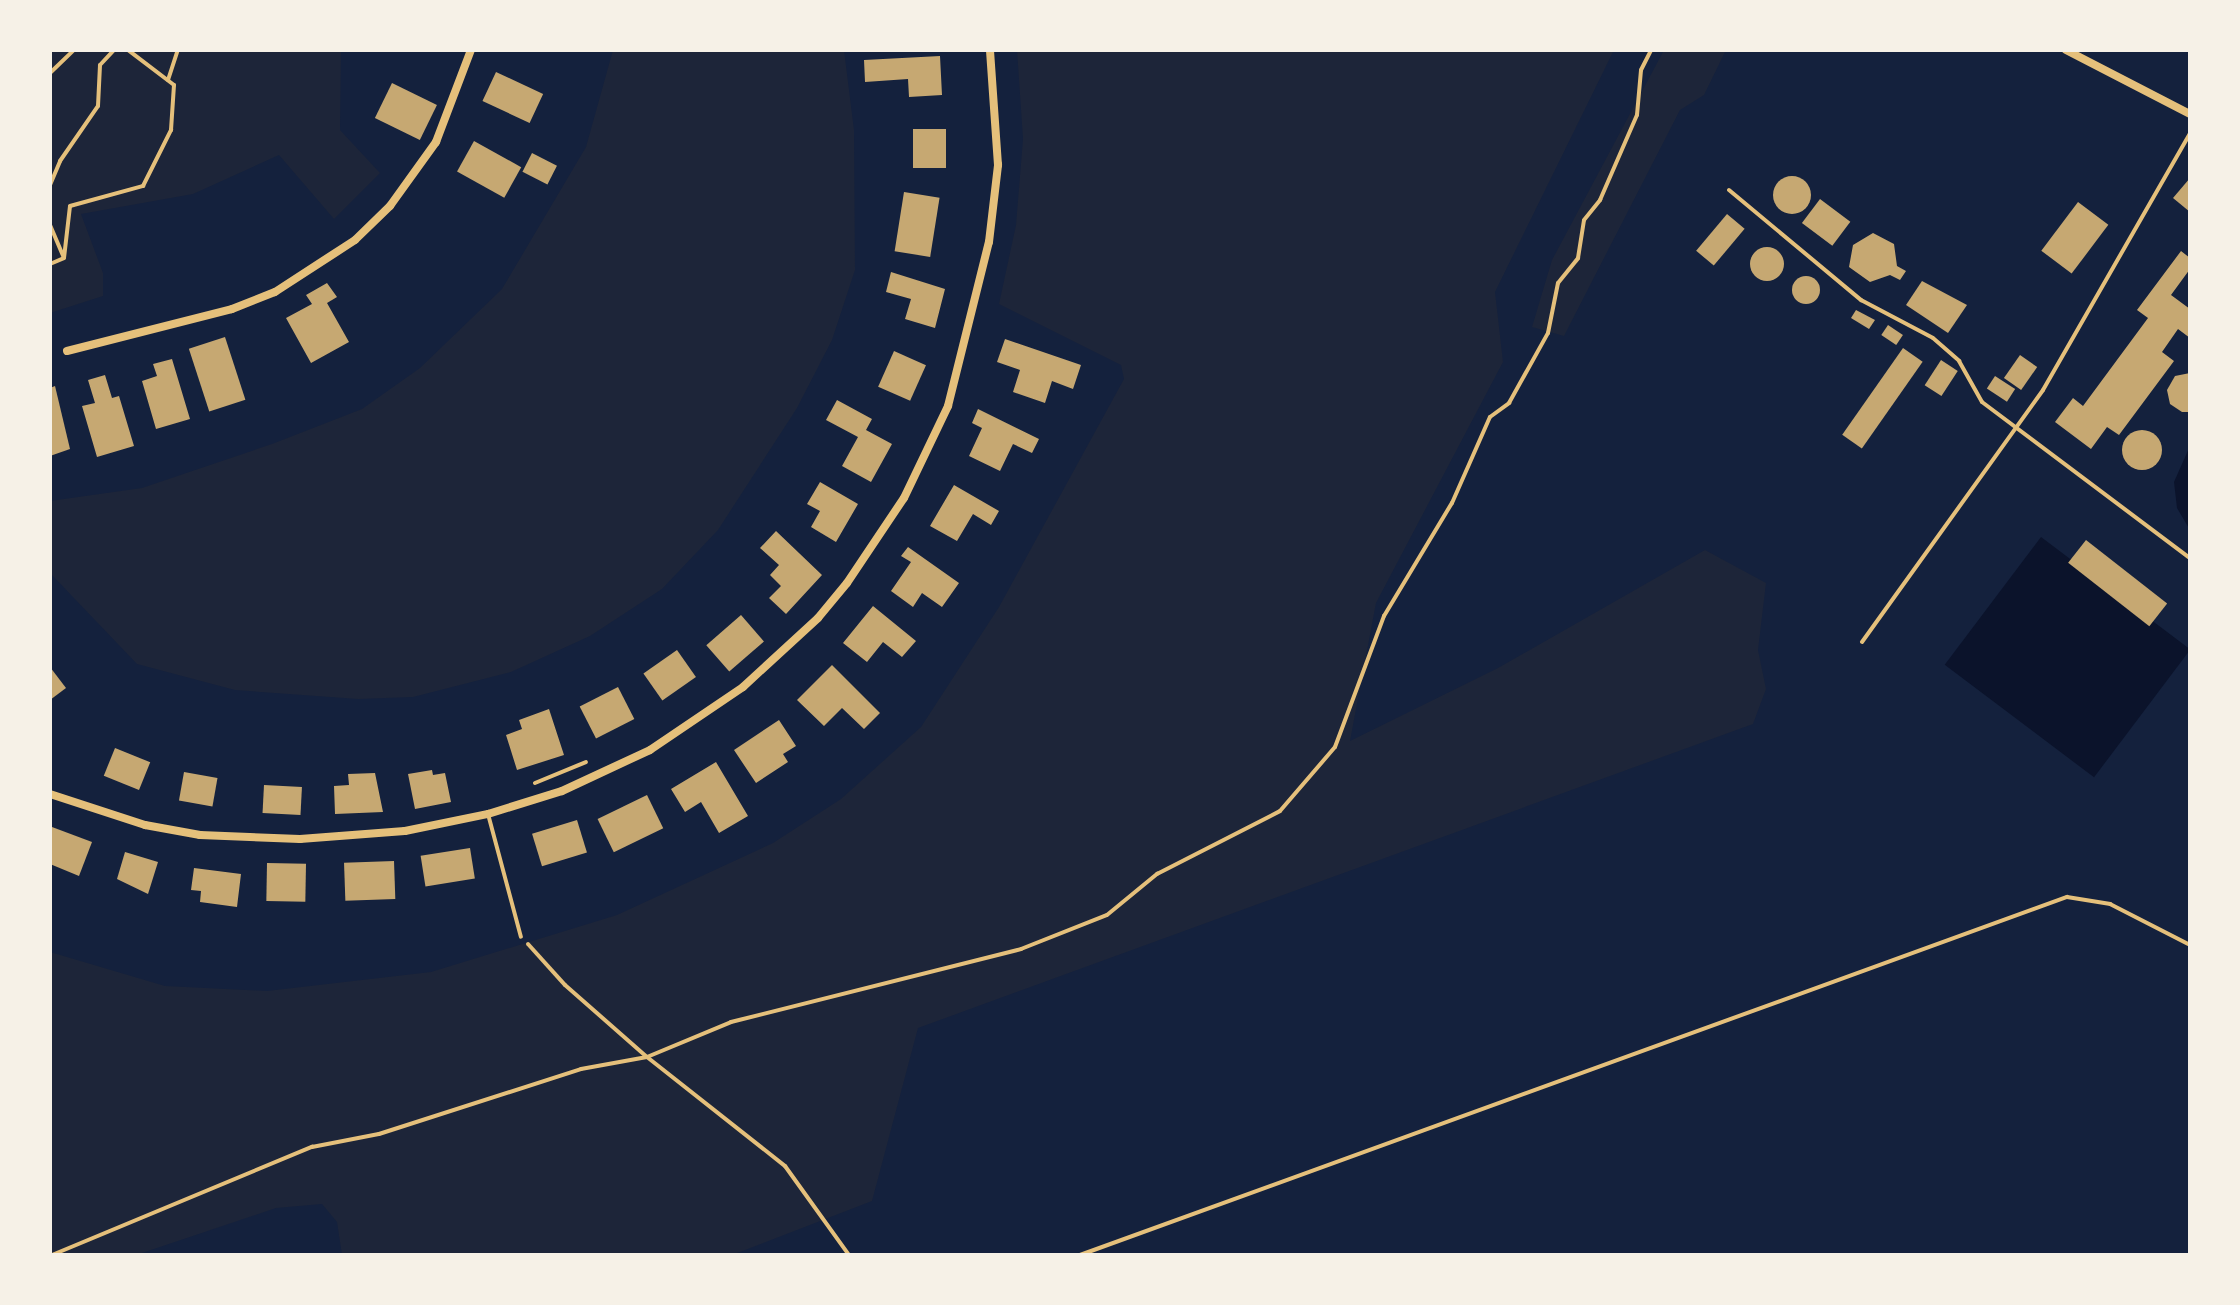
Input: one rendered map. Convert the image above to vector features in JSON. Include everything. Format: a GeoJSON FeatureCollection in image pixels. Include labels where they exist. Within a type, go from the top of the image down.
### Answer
{"type":"FeatureCollection","features":[{"type":"Feature","properties":{"kind":"street"},"geometry":{"type":"LineString","coordinates":[[67,351],[232,309],[275,292],[355,240],[390,206],[430,152],[471,50]]}},
{"type":"Feature","properties":{"kind":"street"},"geometry":{"type":"LineString","coordinates":[[50,794],[145,825],[276,838],[342,839],[488,814],[611,770],[718,707],[818,618],[877,540],[928,452],[968,342],[989,242],[998,165],[990,50]]}},
{"type":"Feature","properties":{"kind":"street"},"geometry":{"type":"LineString","coordinates":[[2066,50],[2190,114]]}},
{"type":"Feature","properties":{"kind":"lane"},"geometry":{"type":"LineString","coordinates":[[1862,642],[2043,390],[2190,133]]}},
{"type":"Feature","properties":{"kind":"lane"},"geometry":{"type":"LineString","coordinates":[[1729,190],[1861,300],[1933,338],[1959,361],[1982,402],[2014,430],[2190,558]]}},
{"type":"Feature","properties":{"kind":"lane"},"geometry":{"type":"LineString","coordinates":[[488,814],[521,937]]}},
{"type":"Feature","properties":{"kind":"path"},"geometry":{"type":"LineString","coordinates":[[50,73],[74,50]]}},
{"type":"Feature","properties":{"kind":"path"},"geometry":{"type":"LineString","coordinates":[[50,185],[60,161],[98,106],[100,65],[114,50]]}},
{"type":"Feature","properties":{"kind":"path"},"geometry":{"type":"LineString","coordinates":[[64,258],[70,206],[143,186],[171,130],[174,85],[128,50]]}},
{"type":"Feature","properties":{"kind":"path"},"geometry":{"type":"LineString","coordinates":[[168,80],[178,50]]}},
{"type":"Feature","properties":{"kind":"path"},"geometry":{"type":"LineString","coordinates":[[52,1255],[312,1147],[379,1134],[581,1069],[647,1057],[731,1022],[1021,949],[1107,915],[1157,874],[1280,811],[1335,747],[1384,616],[1452,503],[1490,417],[1509,403],[1548,333],[1558,283],[1578,258],[1584,220],[1600,200],[1637,115],[1641,70],[1651,50]]}},
{"type":"Feature","properties":{"kind":"path"},"geometry":{"type":"LineString","coordinates":[[50,225],[64,258]]}},
{"type":"Feature","properties":{"kind":"path"},"geometry":{"type":"LineString","coordinates":[[50,264],[64,258]]}},
{"type":"Feature","properties":{"kind":"path"},"geometry":{"type":"LineString","coordinates":[[524,787],[595,758]]}},
{"type":"Feature","properties":{"kind":"path"},"geometry":{"type":"LineString","coordinates":[[1080,1255],[2067,897],[2110,904],[2190,945]]}},
{"type":"Feature","properties":{"kind":"path"},"geometry":{"type":"LineString","coordinates":[[521,937],[565,985],[647,1057],[785,1166],[849,1255]]}},
{"type":"Feature","properties":{"kind":"shaded area"},"geometry":{"type":"Polygon","coordinates":[[[50,50],[341,50],[340,130],[380,173],[334,219],[279,155],[193,194],[81,214],[103,273],[103,296],[50,313],[50,50]]]}},
{"type":"Feature","properties":{"kind":"shaded area"},"geometry":{"type":"Polygon","coordinates":[[[613,50],[844,50],[854,130],[855,270],[832,340],[797,408],[718,530],[662,589],[590,636],[511,672],[413,697],[358,699],[235,690],[137,664],[50,573],[50,501],[142,488],[272,444],[362,409],[420,368],[502,289],[586,147],[613,50]]]}},
{"type":"Feature","properties":{"kind":"shaded area"},"geometry":{"type":"Polygon","coordinates":[[[1017,50],[1614,50],[1495,292],[1503,362],[1376,603],[1350,741],[1498,668],[1705,550],[1766,583],[1758,650],[1766,689],[1753,724],[918,1028],[872,1201],[732,1255],[342,1255],[337,1222],[322,1204],[276,1208],[136,1255],[50,1255],[50,952],[165,986],[267,991],[431,972],[617,915],[773,843],[841,799],[921,727],[999,607],[1124,379],[1121,365],[999,304],[1016,225],[1023,139],[1017,50]]]}},
{"type":"Feature","properties":{"kind":"shaded area"},"geometry":{"type":"Polygon","coordinates":[[[1664,50],[1726,50],[1704,95],[1680,110],[1564,336],[1532,327],[1552,260],[1664,50]]]}},
{"type":"Feature","properties":{"kind":"shaded area"},"geometry":{"type":"Polygon","coordinates":[[[2190,446],[2190,530],[2177,508],[2174,482],[2190,446]]]}},
{"type":"Feature","properties":{"kind":"shaded area"},"geometry":{"type":"Polygon","coordinates":[[[2041,537],[2190,649],[2094,777],[1945,665],[2041,537]]]}},
{"type":"Feature","properties":{"kind":"building"},"geometry":{"type":"Polygon","coordinates":[[[940,56],[942,95],[909,97],[908,79],[865,82],[864,60],[940,56]]]}},
{"type":"Feature","properties":{"kind":"building"},"geometry":{"type":"Polygon","coordinates":[[[496,72],[543,94],[530,123],[482,101],[496,72]]]}},
{"type":"Feature","properties":{"kind":"building"},"geometry":{"type":"Polygon","coordinates":[[[392,83],[437,105],[420,140],[375,118],[392,83]]]}},
{"type":"Feature","properties":{"kind":"building"},"geometry":{"type":"Polygon","coordinates":[[[913,129],[946,129],[946,168],[913,168],[913,129]]]}},
{"type":"Feature","properties":{"kind":"building"},"geometry":{"type":"Polygon","coordinates":[[[474,141],[521,167],[504,198],[457,172],[474,141]]]}},
{"type":"Feature","properties":{"kind":"building"},"geometry":{"type":"Polygon","coordinates":[[[532,153],[557,166],[547,184],[522,172],[532,153]]]}},
{"type":"Feature","properties":{"kind":"building"},"geometry":{"type":"Polygon","coordinates":[[[1792,176],[1806,181],[1811,195],[1806,209],[1792,214],[1778,209],[1773,195],[1778,181],[1792,176]]]}},
{"type":"Feature","properties":{"kind":"building"},"geometry":{"type":"Polygon","coordinates":[[[2190,178],[2190,212],[2173,198],[2190,178]]]}},
{"type":"Feature","properties":{"kind":"building"},"geometry":{"type":"Polygon","coordinates":[[[904,192],[940,198],[930,257],[895,251],[904,192]]]}},
{"type":"Feature","properties":{"kind":"building"},"geometry":{"type":"Polygon","coordinates":[[[1820,199],[1850,222],[1832,246],[1802,223],[1820,199]]]}},
{"type":"Feature","properties":{"kind":"building"},"geometry":{"type":"Polygon","coordinates":[[[2078,202],[2108,225],[2072,274],[2041,251],[2078,202]]]}},
{"type":"Feature","properties":{"kind":"building"},"geometry":{"type":"Polygon","coordinates":[[[1727,214],[1745,229],[1714,266],[1696,251],[1727,214]]]}},
{"type":"Feature","properties":{"kind":"building"},"geometry":{"type":"Polygon","coordinates":[[[1873,233],[1894,244],[1897,266],[1906,271],[1900,280],[1890,275],[1870,282],[1849,267],[1853,245],[1873,233]]]}},
{"type":"Feature","properties":{"kind":"building"},"geometry":{"type":"Polygon","coordinates":[[[1767,247],[1779,252],[1784,264],[1779,276],[1767,281],[1755,276],[1750,264],[1755,252],[1767,247]]]}},
{"type":"Feature","properties":{"kind":"building"},"geometry":{"type":"Polygon","coordinates":[[[2181,251],[2190,258],[2190,269],[2171,295],[2190,309],[2190,338],[2178,329],[2162,352],[2174,361],[2119,435],[2107,427],[2091,449],[2055,422],[2073,398],[2083,406],[2148,318],[2137,310],[2181,251]]]}},
{"type":"Feature","properties":{"kind":"building"},"geometry":{"type":"Polygon","coordinates":[[[891,272],[945,289],[935,328],[905,319],[911,299],[886,292],[891,272]]]}},
{"type":"Feature","properties":{"kind":"building"},"geometry":{"type":"Polygon","coordinates":[[[1806,276],[1816,280],[1820,290],[1816,300],[1806,304],[1796,300],[1792,290],[1796,280],[1806,276]]]}},
{"type":"Feature","properties":{"kind":"building"},"geometry":{"type":"Polygon","coordinates":[[[1922,281],[1967,305],[1948,333],[1906,305],[1922,281]]]}},
{"type":"Feature","properties":{"kind":"building"},"geometry":{"type":"Polygon","coordinates":[[[327,283],[337,297],[327,303],[349,342],[311,363],[286,318],[312,304],[306,295],[327,283]]]}},
{"type":"Feature","properties":{"kind":"building"},"geometry":{"type":"Polygon","coordinates":[[[1856,310],[1875,320],[1869,329],[1851,318],[1856,310]]]}},
{"type":"Feature","properties":{"kind":"building"},"geometry":{"type":"Polygon","coordinates":[[[1888,325],[1903,335],[1896,345],[1881,335],[1888,325]]]}},
{"type":"Feature","properties":{"kind":"building"},"geometry":{"type":"Polygon","coordinates":[[[225,337],[245,400],[209,412],[189,349],[225,337]]]}},
{"type":"Feature","properties":{"kind":"building"},"geometry":{"type":"Polygon","coordinates":[[[1005,339],[1081,365],[1073,389],[1052,381],[1045,403],[1013,392],[1020,370],[997,362],[1005,339]]]}},
{"type":"Feature","properties":{"kind":"building"},"geometry":{"type":"Polygon","coordinates":[[[1903,348],[1923,362],[1862,449],[1842,435],[1903,348]]]}},
{"type":"Feature","properties":{"kind":"building"},"geometry":{"type":"Polygon","coordinates":[[[894,351],[926,365],[910,401],[878,387],[894,351]]]}},
{"type":"Feature","properties":{"kind":"building"},"geometry":{"type":"Polygon","coordinates":[[[2020,355],[2037,367],[2021,390],[2004,378],[2020,355]]]}},
{"type":"Feature","properties":{"kind":"building"},"geometry":{"type":"Polygon","coordinates":[[[172,359],[190,419],[156,429],[142,381],[157,376],[153,364],[172,359]]]}},
{"type":"Feature","properties":{"kind":"building"},"geometry":{"type":"Polygon","coordinates":[[[1941,360],[1958,371],[1941,396],[1925,385],[1941,360]]]}},
{"type":"Feature","properties":{"kind":"building"},"geometry":{"type":"Polygon","coordinates":[[[2190,373],[2190,412],[2182,412],[2170,404],[2167,390],[2175,376],[2190,373]]]}},
{"type":"Feature","properties":{"kind":"building"},"geometry":{"type":"Polygon","coordinates":[[[105,375],[112,398],[119,396],[134,446],[97,457],[82,406],[95,403],[88,380],[105,375]]]}},
{"type":"Feature","properties":{"kind":"building"},"geometry":{"type":"Polygon","coordinates":[[[1995,376],[2015,389],[2007,402],[1987,389],[1995,376]]]}},
{"type":"Feature","properties":{"kind":"building"},"geometry":{"type":"Polygon","coordinates":[[[55,386],[70,449],[50,456],[50,388],[55,386]]]}},
{"type":"Feature","properties":{"kind":"building"},"geometry":{"type":"Polygon","coordinates":[[[837,400],[872,419],[866,430],[892,444],[871,482],[842,466],[858,437],[826,420],[837,400]]]}},
{"type":"Feature","properties":{"kind":"building"},"geometry":{"type":"Polygon","coordinates":[[[978,409],[1039,439],[1032,453],[1013,444],[1000,471],[969,456],[982,428],[972,423],[978,409]]]}},
{"type":"Feature","properties":{"kind":"building"},"geometry":{"type":"Polygon","coordinates":[[[2142,430],[2156,436],[2162,450],[2156,464],[2142,470],[2128,464],[2122,450],[2128,436],[2142,430]]]}},
{"type":"Feature","properties":{"kind":"building"},"geometry":{"type":"Polygon","coordinates":[[[820,482],[858,504],[836,542],[811,527],[820,511],[807,504],[820,482]]]}},
{"type":"Feature","properties":{"kind":"building"},"geometry":{"type":"Polygon","coordinates":[[[954,485],[999,511],[991,525],[973,514],[957,541],[930,526],[954,485]]]}},
{"type":"Feature","properties":{"kind":"building"},"geometry":{"type":"Polygon","coordinates":[[[776,531],[822,575],[786,614],[769,598],[781,586],[770,575],[779,565],[760,548],[776,531]]]}},
{"type":"Feature","properties":{"kind":"building"},"geometry":{"type":"Polygon","coordinates":[[[2086,540],[2167,603],[2149,626],[2068,563],[2086,540]]]}},
{"type":"Feature","properties":{"kind":"building"},"geometry":{"type":"Polygon","coordinates":[[[908,547],[959,583],[942,607],[922,593],[913,607],[891,591],[911,562],[901,556],[908,547]]]}},
{"type":"Feature","properties":{"kind":"building"},"geometry":{"type":"Polygon","coordinates":[[[873,606],[916,641],[902,657],[883,642],[867,662],[843,643],[873,606]]]}},
{"type":"Feature","properties":{"kind":"building"},"geometry":{"type":"Polygon","coordinates":[[[741,615],[764,641],[729,672],[706,645],[741,615]]]}},
{"type":"Feature","properties":{"kind":"building"},"geometry":{"type":"Polygon","coordinates":[[[677,650],[696,677],[662,701],[643,674],[677,650]]]}},
{"type":"Feature","properties":{"kind":"building"},"geometry":{"type":"Polygon","coordinates":[[[832,665],[880,713],[864,729],[842,708],[824,726],[797,700],[832,665]]]}},
{"type":"Feature","properties":{"kind":"building"},"geometry":{"type":"Polygon","coordinates":[[[50,667],[66,688],[50,700],[50,667]]]}},
{"type":"Feature","properties":{"kind":"building"},"geometry":{"type":"Polygon","coordinates":[[[618,687],[634,719],[596,739],[580,707],[618,687]]]}},
{"type":"Feature","properties":{"kind":"building"},"geometry":{"type":"Polygon","coordinates":[[[549,709],[564,755],[517,770],[506,735],[522,729],[519,720],[549,709]]]}},
{"type":"Feature","properties":{"kind":"building"},"geometry":{"type":"Polygon","coordinates":[[[779,720],[796,746],[783,754],[788,762],[756,783],[734,750],[779,720]]]}},
{"type":"Feature","properties":{"kind":"building"},"geometry":{"type":"Polygon","coordinates":[[[115,748],[150,762],[139,790],[104,776],[115,748]]]}},
{"type":"Feature","properties":{"kind":"building"},"geometry":{"type":"Polygon","coordinates":[[[716,762],[748,816],[719,833],[701,802],[685,812],[671,789],[716,762]]]}},
{"type":"Feature","properties":{"kind":"building"},"geometry":{"type":"Polygon","coordinates":[[[432,770],[433,775],[445,773],[451,802],[415,809],[408,774],[432,770]]]}},
{"type":"Feature","properties":{"kind":"building"},"geometry":{"type":"Polygon","coordinates":[[[184,772],[217,778],[212,806],[179,801],[184,772]]]}},
{"type":"Feature","properties":{"kind":"building"},"geometry":{"type":"Polygon","coordinates":[[[375,773],[383,812],[335,814],[334,786],[349,785],[348,774],[375,773]]]}},
{"type":"Feature","properties":{"kind":"building"},"geometry":{"type":"Polygon","coordinates":[[[264,785],[302,787],[300,815],[263,813],[264,785]]]}},
{"type":"Feature","properties":{"kind":"building"},"geometry":{"type":"Polygon","coordinates":[[[647,795],[663,828],[614,852],[598,819],[647,795]]]}},
{"type":"Feature","properties":{"kind":"building"},"geometry":{"type":"Polygon","coordinates":[[[577,820],[587,853],[542,866],[532,834],[577,820]]]}},
{"type":"Feature","properties":{"kind":"building"},"geometry":{"type":"Polygon","coordinates":[[[52,827],[92,842],[79,876],[50,864],[52,827]]]}},
{"type":"Feature","properties":{"kind":"building"},"geometry":{"type":"Polygon","coordinates":[[[470,848],[475,879],[425,886],[421,856],[470,848]]]}},
{"type":"Feature","properties":{"kind":"building"},"geometry":{"type":"Polygon","coordinates":[[[125,852],[158,862],[148,894],[117,879],[125,852]]]}},
{"type":"Feature","properties":{"kind":"building"},"geometry":{"type":"Polygon","coordinates":[[[394,861],[395,899],[345,901],[344,863],[394,861]]]}},
{"type":"Feature","properties":{"kind":"building"},"geometry":{"type":"Polygon","coordinates":[[[267,863],[306,864],[305,902],[266,901],[267,863]]]}},
{"type":"Feature","properties":{"kind":"building"},"geometry":{"type":"Polygon","coordinates":[[[194,868],[241,874],[237,907],[200,902],[201,891],[191,890],[194,868]]]}}]}
